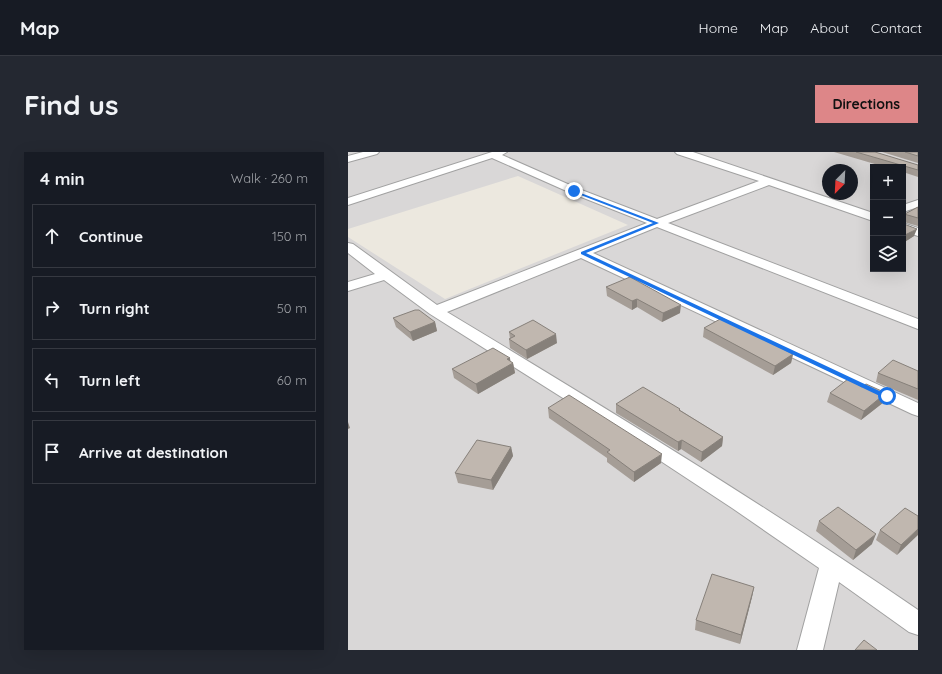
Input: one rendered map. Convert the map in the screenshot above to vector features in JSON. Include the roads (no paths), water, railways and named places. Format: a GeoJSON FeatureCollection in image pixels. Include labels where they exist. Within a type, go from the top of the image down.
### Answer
{"type":"FeatureCollection","features":[{"type":"Feature","properties":{"kind":"street"},"geometry":{"type":"LineString","coordinates":[[348,159],[374,152]]}},
{"type":"Feature","properties":{"kind":"street"},"geometry":{"type":"LineString","coordinates":[[680,152],[690,154],[870,216]]}},
{"type":"Feature","properties":{"kind":"street"},"geometry":{"type":"LineString","coordinates":[[348,202],[497,153],[574,191],[918,324]]}},
{"type":"Feature","properties":{"kind":"street"},"geometry":{"type":"LineString","coordinates":[[436,311],[657,223],[769,181]]}},
{"type":"Feature","properties":{"kind":"street"},"geometry":{"type":"LineString","coordinates":[[906,208],[918,203]]}},
{"type":"Feature","properties":{"kind":"street"},"geometry":{"type":"LineString","coordinates":[[906,228],[918,232]]}},
{"type":"Feature","properties":{"kind":"street"},"geometry":{"type":"LineString","coordinates":[[348,247],[436,311],[538,374],[832,563],[918,624]]}},
{"type":"Feature","properties":{"kind":"street"},"geometry":{"type":"LineString","coordinates":[[582,253],[918,410]]}},
{"type":"Feature","properties":{"kind":"street"},"geometry":{"type":"LineString","coordinates":[[348,287],[385,275]]}},
{"type":"Feature","properties":{"kind":"street"},"geometry":{"type":"LineString","coordinates":[[810,650],[832,563]]}}]}
